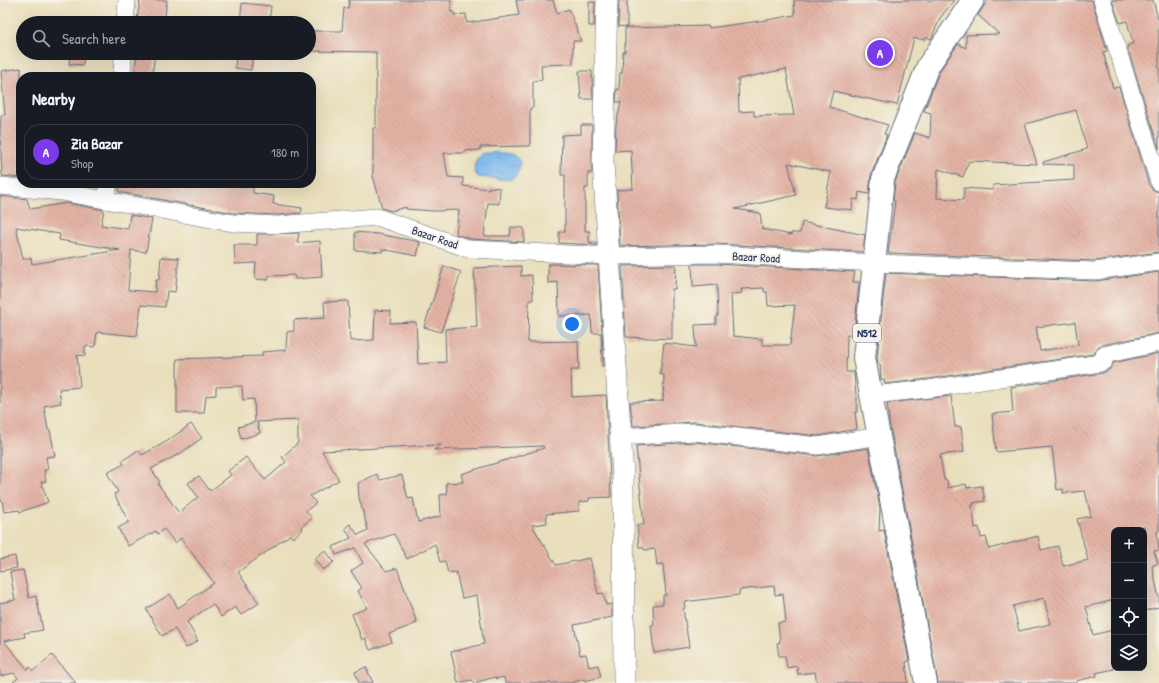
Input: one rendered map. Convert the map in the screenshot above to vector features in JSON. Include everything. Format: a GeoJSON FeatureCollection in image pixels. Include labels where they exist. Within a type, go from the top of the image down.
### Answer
{"type":"FeatureCollection","features":[{"type":"Feature","properties":{"kind":"highway","name":"N512"},"geometry":{"type":"LineString","coordinates":[[926,683],[864,358],[883,179],[928,66],[973,0]]}},
{"type":"Feature","properties":{"kind":"street"},"geometry":{"type":"LineString","coordinates":[[126,16],[127,0]]}},
{"type":"Feature","properties":{"kind":"street"},"geometry":{"type":"LineString","coordinates":[[607,0],[603,161],[623,477],[624,683]]}},
{"type":"Feature","properties":{"kind":"street"},"geometry":{"type":"LineString","coordinates":[[1102,0],[1159,182]]}},
{"type":"Feature","properties":{"kind":"street"},"geometry":{"type":"LineString","coordinates":[[122,72],[123,60]]}},
{"type":"Feature","properties":{"kind":"street","name":"Bazar Road"},"geometry":{"type":"LineString","coordinates":[[0,186],[16,188]]}},
{"type":"Feature","properties":{"kind":"street","name":"Bazar Road"},"geometry":{"type":"LineString","coordinates":[[20,188],[61,192],[233,222],[278,225],[377,217],[469,249],[609,256],[716,254],[874,263],[1095,271],[1159,262]]}},
{"type":"Feature","properties":{"kind":"street"},"geometry":{"type":"LineString","coordinates":[[105,200],[108,188]]}},
{"type":"Feature","properties":{"kind":"street"},"geometry":{"type":"LineString","coordinates":[[872,395],[929,389],[1100,363],[1104,360],[1104,356],[1159,342]]}},
{"type":"Feature","properties":{"kind":"street"},"geometry":{"type":"LineString","coordinates":[[620,437],[694,432],[818,446],[879,436]]}},
{"type":"Feature","properties":{"kind":"water"},"geometry":{"type":"Polygon","coordinates":[[[481,154],[510,154],[517,158],[520,168],[516,175],[509,180],[478,177],[474,172],[475,162],[481,154]]]}},
{"type":"Feature","properties":{"kind":"building"},"geometry":{"type":"Polygon","coordinates":[[[140,0],[167,0],[165,16],[138,16],[140,0]]]}},
{"type":"Feature","properties":{"kind":"building"},"geometry":{"type":"Polygon","coordinates":[[[349,0],[451,0],[451,12],[454,12],[454,15],[466,14],[467,23],[519,15],[516,0],[553,0],[557,13],[569,9],[581,41],[573,41],[573,64],[541,65],[542,80],[533,81],[533,108],[530,108],[530,146],[480,147],[480,150],[465,151],[465,153],[444,153],[448,177],[463,178],[463,186],[489,189],[489,187],[500,188],[499,204],[488,203],[484,236],[510,236],[511,227],[524,228],[524,242],[471,239],[456,234],[459,210],[433,211],[406,209],[406,207],[391,211],[382,208],[373,176],[373,128],[376,128],[376,52],[316,51],[316,31],[342,31],[344,8],[348,8],[349,0]]]}},
{"type":"Feature","properties":{"kind":"building"},"geometry":{"type":"Polygon","coordinates":[[[619,0],[627,0],[627,27],[618,26],[619,0]]]}},
{"type":"Feature","properties":{"kind":"building"},"geometry":{"type":"Polygon","coordinates":[[[794,0],[954,0],[940,18],[931,39],[926,37],[925,40],[914,38],[897,105],[833,91],[829,107],[888,125],[884,134],[887,135],[871,175],[869,194],[859,192],[858,200],[853,199],[852,210],[824,207],[831,172],[788,163],[796,195],[735,209],[760,213],[762,229],[791,235],[791,233],[800,233],[802,222],[865,235],[863,252],[717,244],[620,246],[617,190],[633,189],[631,150],[615,151],[616,125],[621,102],[616,102],[617,89],[619,90],[620,73],[622,73],[623,52],[625,52],[625,28],[709,26],[709,28],[795,15],[794,0]],[[786,69],[738,79],[739,112],[754,111],[754,116],[794,115],[786,69]]]}},
{"type":"Feature","properties":{"kind":"building"},"geometry":{"type":"Polygon","coordinates":[[[988,0],[1092,0],[1107,51],[1103,52],[1113,88],[1119,87],[1149,185],[1153,190],[1159,192],[1159,252],[1094,261],[888,253],[895,201],[893,200],[895,182],[915,133],[930,138],[931,113],[924,111],[939,72],[958,44],[966,48],[966,35],[999,34],[978,15],[988,0]],[[1076,110],[1025,124],[1037,164],[969,161],[963,177],[938,169],[937,198],[963,200],[964,188],[993,190],[993,185],[1074,180],[1074,165],[1043,164],[1043,162],[1087,149],[1076,110]]]}},
{"type":"Feature","properties":{"kind":"building"},"geometry":{"type":"Polygon","coordinates":[[[1112,0],[1153,0],[1159,22],[1159,149],[1127,46],[1133,43],[1127,21],[1120,23],[1112,0]]]}},
{"type":"Feature","properties":{"kind":"building"},"geometry":{"type":"Polygon","coordinates":[[[589,2],[595,2],[594,26],[589,26],[589,2]]]}},
{"type":"Feature","properties":{"kind":"building"},"geometry":{"type":"Polygon","coordinates":[[[242,3],[271,6],[270,16],[241,16],[242,3]]]}},
{"type":"Feature","properties":{"kind":"building"},"geometry":{"type":"Polygon","coordinates":[[[69,60],[83,60],[83,65],[69,64],[69,60]]]}},
{"type":"Feature","properties":{"kind":"building"},"geometry":{"type":"Polygon","coordinates":[[[136,60],[154,60],[153,72],[134,72],[136,60]]]}},
{"type":"Feature","properties":{"kind":"building"},"geometry":{"type":"Polygon","coordinates":[[[236,60],[252,60],[251,70],[235,68],[236,60]]]}},
{"type":"Feature","properties":{"kind":"building"},"geometry":{"type":"Polygon","coordinates":[[[21,68],[21,72],[16,72],[16,177],[2,176],[0,132],[1,115],[5,115],[1,71],[21,68]]]}},
{"type":"Feature","properties":{"kind":"building"},"geometry":{"type":"Polygon","coordinates":[[[579,71],[592,71],[593,99],[581,99],[579,71]]]}},
{"type":"Feature","properties":{"kind":"building"},"geometry":{"type":"Polygon","coordinates":[[[581,125],[592,125],[592,173],[588,173],[588,188],[585,188],[585,231],[589,231],[589,242],[596,242],[596,245],[559,243],[559,232],[565,232],[565,175],[561,175],[562,135],[581,134],[581,125]]]}},
{"type":"Feature","properties":{"kind":"building"},"geometry":{"type":"Polygon","coordinates":[[[119,188],[253,188],[253,193],[274,196],[273,204],[302,208],[301,213],[278,215],[234,213],[119,192],[119,188]]]}},
{"type":"Feature","properties":{"kind":"building"},"geometry":{"type":"Polygon","coordinates":[[[0,196],[27,199],[30,209],[67,203],[104,210],[101,225],[128,229],[130,215],[152,219],[146,252],[131,250],[128,290],[155,292],[156,280],[159,280],[161,257],[179,258],[175,292],[167,291],[165,307],[141,305],[137,336],[97,332],[95,347],[85,346],[85,356],[77,355],[80,387],[59,389],[61,403],[44,406],[48,430],[50,430],[55,456],[46,457],[48,470],[44,470],[46,481],[41,482],[48,502],[20,512],[19,510],[4,512],[2,500],[0,500],[0,196]],[[16,227],[23,259],[31,258],[32,264],[120,250],[59,240],[60,234],[16,227]]]}},
{"type":"Feature","properties":{"kind":"building"},"geometry":{"type":"Polygon","coordinates":[[[355,232],[378,234],[420,242],[417,256],[382,249],[382,252],[355,250],[355,232]]]}},
{"type":"Feature","properties":{"kind":"building"},"geometry":{"type":"Polygon","coordinates":[[[299,233],[297,243],[320,241],[322,277],[295,279],[294,275],[269,276],[268,280],[255,279],[256,263],[235,264],[234,245],[257,245],[257,234],[299,233]]]}},
{"type":"Feature","properties":{"kind":"building"},"geometry":{"type":"Polygon","coordinates":[[[548,264],[598,265],[604,366],[602,366],[601,333],[592,333],[591,315],[559,316],[558,282],[548,283],[548,264]]]}},
{"type":"Feature","properties":{"kind":"building"},"geometry":{"type":"Polygon","coordinates":[[[692,264],[855,272],[853,282],[859,282],[854,335],[847,335],[846,372],[854,372],[857,396],[857,412],[855,412],[857,429],[818,436],[695,422],[633,426],[630,402],[663,401],[664,375],[660,374],[664,343],[696,347],[695,325],[716,324],[716,317],[718,316],[717,285],[693,287],[692,264]],[[764,288],[741,289],[742,293],[731,294],[733,336],[762,339],[762,345],[790,345],[795,305],[768,306],[767,292],[764,292],[764,288]]]}},
{"type":"Feature","properties":{"kind":"building"},"geometry":{"type":"Polygon","coordinates":[[[676,265],[675,289],[672,289],[672,339],[626,337],[622,266],[676,265]]]}},
{"type":"Feature","properties":{"kind":"building"},"geometry":{"type":"Polygon","coordinates":[[[444,266],[461,272],[441,332],[424,327],[444,266]]]}},
{"type":"Feature","properties":{"kind":"building"},"geometry":{"type":"Polygon","coordinates":[[[521,266],[521,276],[532,275],[533,300],[529,300],[528,342],[578,341],[579,370],[571,370],[572,397],[606,395],[611,497],[589,498],[589,501],[579,502],[579,511],[546,514],[547,523],[532,525],[556,565],[590,558],[598,594],[603,593],[606,605],[612,604],[612,617],[574,625],[580,655],[586,654],[589,667],[598,665],[601,677],[570,683],[505,683],[504,677],[496,679],[495,677],[474,683],[472,680],[458,683],[451,652],[484,644],[477,595],[462,598],[456,572],[448,573],[445,561],[440,562],[435,544],[407,559],[394,534],[365,544],[386,571],[397,568],[417,623],[389,634],[392,642],[370,650],[365,638],[362,640],[352,614],[367,608],[358,591],[362,588],[351,571],[363,563],[355,548],[336,555],[333,547],[351,538],[345,528],[350,524],[358,535],[368,530],[359,498],[358,483],[377,474],[380,480],[402,475],[408,499],[413,498],[418,522],[441,516],[440,495],[447,494],[446,483],[463,482],[461,474],[544,448],[543,446],[434,450],[441,445],[322,451],[339,480],[310,496],[316,503],[306,511],[312,518],[301,527],[303,529],[293,538],[290,535],[238,572],[259,603],[241,615],[235,607],[221,617],[213,604],[187,622],[198,641],[186,648],[175,629],[162,636],[146,609],[170,594],[178,608],[214,583],[181,538],[175,543],[164,529],[158,534],[156,531],[128,546],[118,528],[129,522],[114,494],[118,492],[107,473],[124,464],[122,461],[138,450],[142,455],[166,442],[191,424],[202,438],[181,453],[151,469],[160,482],[158,484],[179,513],[198,497],[188,483],[199,476],[210,491],[231,475],[228,471],[246,457],[265,480],[286,462],[282,457],[298,443],[298,420],[257,422],[260,433],[241,439],[238,427],[255,422],[254,399],[243,400],[242,386],[216,387],[216,395],[206,396],[204,413],[177,413],[177,359],[262,356],[262,352],[286,350],[287,332],[294,331],[294,320],[325,318],[324,302],[348,301],[350,341],[374,340],[375,310],[391,311],[390,323],[416,322],[418,364],[446,362],[445,329],[477,327],[474,268],[521,266]]]}},
{"type":"Feature","properties":{"kind":"building"},"geometry":{"type":"Polygon","coordinates":[[[1159,272],[1159,333],[1102,345],[1098,347],[1094,354],[928,379],[885,384],[884,379],[881,379],[880,364],[878,364],[877,357],[886,273],[1095,281],[1159,272]],[[1075,322],[1036,327],[1040,351],[1078,345],[1075,322]]]}},
{"type":"Feature","properties":{"kind":"building"},"geometry":{"type":"Polygon","coordinates":[[[1159,353],[1159,531],[1157,532],[1159,550],[1154,551],[1158,563],[1152,566],[1159,598],[1159,607],[1147,610],[1147,527],[1111,527],[1111,601],[1086,607],[1093,635],[1111,630],[1111,670],[1096,673],[1097,676],[1076,681],[1076,683],[938,683],[887,403],[951,396],[955,427],[961,427],[964,452],[940,455],[944,480],[947,480],[948,488],[966,484],[967,488],[982,486],[985,501],[973,503],[974,505],[972,505],[975,528],[979,527],[981,538],[986,537],[989,549],[1038,536],[1041,550],[1058,546],[1063,566],[1088,560],[1077,519],[1091,516],[1085,491],[1063,493],[1063,489],[1057,490],[1052,447],[996,452],[992,414],[1013,412],[1011,387],[1102,373],[1109,370],[1113,363],[1159,353]],[[1044,598],[1013,606],[1019,631],[1050,624],[1044,598]]]}},
{"type":"Feature","properties":{"kind":"building"},"geometry":{"type":"Polygon","coordinates":[[[694,442],[817,456],[868,448],[880,508],[879,531],[884,530],[909,661],[906,662],[908,683],[817,683],[815,672],[798,674],[797,666],[787,668],[785,656],[779,656],[777,643],[780,642],[778,623],[786,622],[783,594],[775,595],[774,586],[739,590],[739,595],[684,602],[685,608],[683,609],[689,647],[654,653],[651,625],[654,625],[653,605],[663,604],[663,595],[666,595],[663,564],[657,565],[655,549],[644,550],[643,547],[639,547],[637,525],[644,525],[636,446],[694,442]]]}},
{"type":"Feature","properties":{"kind":"building"},"geometry":{"type":"Polygon","coordinates":[[[325,550],[334,562],[323,570],[314,559],[325,550]]]}},
{"type":"Feature","properties":{"kind":"building"},"geometry":{"type":"Polygon","coordinates":[[[15,556],[17,568],[0,571],[0,559],[15,556]]]}},
{"type":"Feature","properties":{"kind":"building"},"geometry":{"type":"Polygon","coordinates":[[[23,570],[29,598],[36,596],[43,630],[24,633],[25,637],[4,641],[28,670],[30,667],[33,671],[52,655],[76,683],[12,683],[18,678],[14,673],[0,676],[0,603],[15,600],[10,572],[23,570]]]}},
{"type":"Feature","properties":{"kind":"building"},"geometry":{"type":"Polygon","coordinates":[[[366,667],[373,683],[359,683],[355,672],[366,667]]]}},
{"type":"Feature","properties":{"kind":"place","name":"Zia Bazar"},"geometry":{"type":"Point","coordinates":[880,53]}}]}
